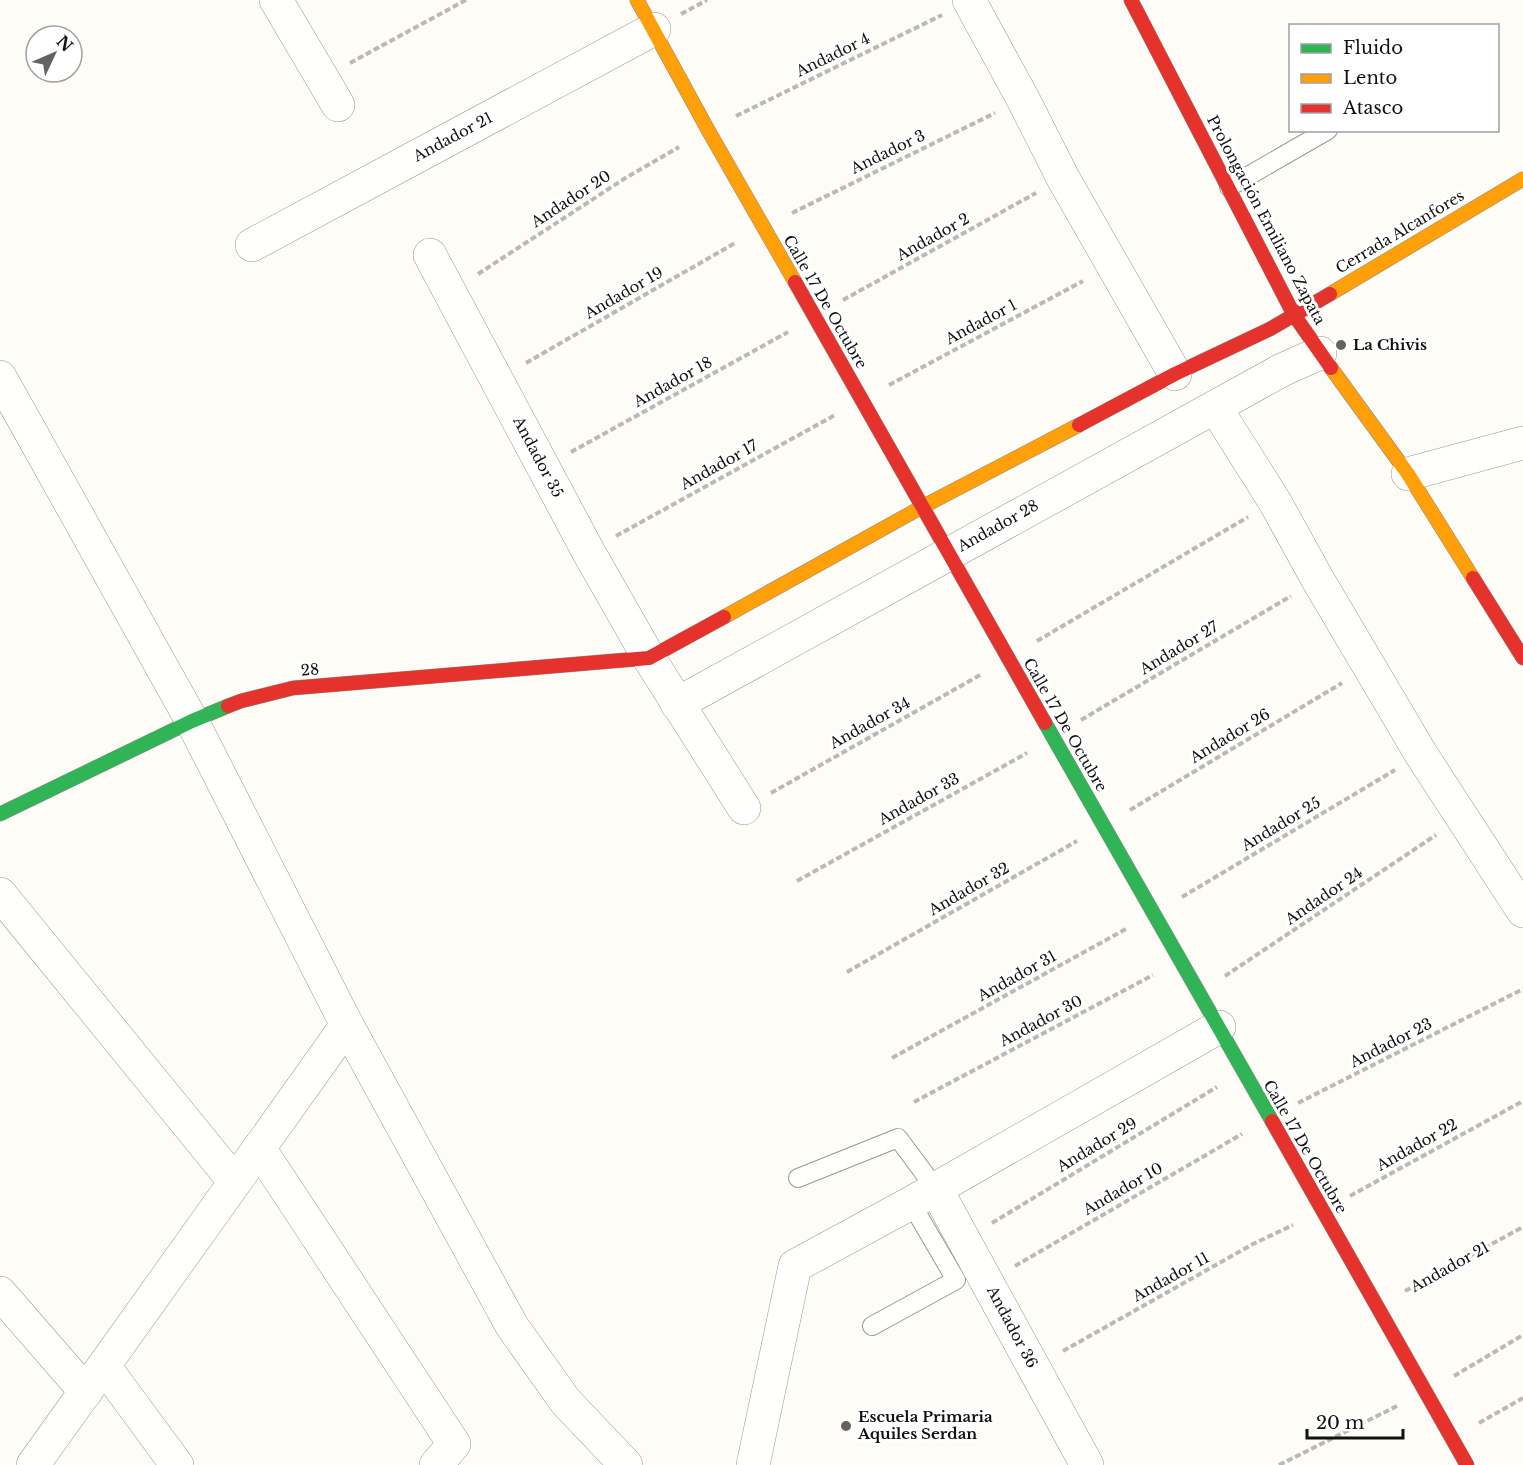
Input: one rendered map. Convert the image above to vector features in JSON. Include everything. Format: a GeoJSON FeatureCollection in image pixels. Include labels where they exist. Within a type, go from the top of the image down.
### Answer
{"type":"FeatureCollection","features":[{"type":"Feature","properties":{"kind":"street"},"geometry":{"type":"LineString","coordinates":[[276,0],[330,93]]}},
{"type":"Feature","properties":{"kind":"street","name":"Calle 17 De Octubre"},"geometry":{"type":"LineString","coordinates":[[637,0],[708,130],[1467,1465]]}},
{"type":"Feature","properties":{"kind":"street","name":"Prolongación Emiliano Zapata"},"geometry":{"type":"LineString","coordinates":[[1131,0],[1294,315],[1408,474],[1523,658]]}},
{"type":"Feature","properties":{"kind":"street"},"geometry":{"type":"LineString","coordinates":[[969,1],[1063,178],[1174,374]]}},
{"type":"Feature","properties":{"kind":"street","name":"Andador 21"},"geometry":{"type":"LineString","coordinates":[[252,245],[654,29]]}},
{"type":"Feature","properties":{"kind":"street","name":"Cerrada Alcanfores"},"geometry":{"type":"LineString","coordinates":[[1294,315],[1523,179]]}},
{"type":"Feature","properties":{"kind":"street","name":"Andador 35"},"geometry":{"type":"LineString","coordinates":[[430,255],[588,551],[649,658],[744,808]]}},
{"type":"Feature","properties":{"kind":"street"},"geometry":{"type":"LineString","coordinates":[[649,658],[922,507],[1174,374],[1270,329],[1294,315]]}},
{"type":"Feature","properties":{"kind":"street","name":"Andador 28"},"geometry":{"type":"LineString","coordinates":[[677,704],[1282,370],[1320,353]]}},
{"type":"Feature","properties":{"kind":"street"},"geometry":{"type":"LineString","coordinates":[[0,377],[192,721],[347,1025],[512,1326],[566,1402],[626,1465]]}},
{"type":"Feature","properties":{"kind":"street"},"geometry":{"type":"LineString","coordinates":[[1215,407],[1275,502],[1318,580],[1421,754],[1523,911]]}},
{"type":"Feature","properties":{"kind":"street"},"geometry":{"type":"LineString","coordinates":[[1408,474],[1523,443]]}},
{"type":"Feature","properties":{"kind":"street","name":"28"},"geometry":{"type":"LineString","coordinates":[[0,814],[192,721],[241,701],[293,688],[649,658]]}},
{"type":"Feature","properties":{"kind":"street"},"geometry":{"type":"LineString","coordinates":[[0,894],[235,1182]]}},
{"type":"Feature","properties":{"kind":"street"},"geometry":{"type":"LineString","coordinates":[[33,1465],[347,1025]]}},
{"type":"Feature","properties":{"kind":"street"},"geometry":{"type":"LineString","coordinates":[[753,1465],[795,1266],[923,1196],[1218,1027]]}},
{"type":"Feature","properties":{"kind":"street"},"geometry":{"type":"LineString","coordinates":[[259,1148],[453,1458]]}},
{"type":"Feature","properties":{"kind":"street","name":"Andador 36"},"geometry":{"type":"LineString","coordinates":[[923,1196],[965,1240],[1088,1465]]}},
{"type":"Feature","properties":{"kind":"street"},"geometry":{"type":"LineString","coordinates":[[0,1293],[95,1379],[177,1465]]}},
{"type":"Feature","properties":{"kind":"lane"},"geometry":{"type":"LineString","coordinates":[[1228,187],[1324,132]]}},
{"type":"Feature","properties":{"kind":"lane"},"geometry":{"type":"LineString","coordinates":[[798,1178],[898,1138],[956,1280],[872,1326]]}},
{"type":"Feature","properties":{"kind":"path"},"geometry":{"type":"LineString","coordinates":[[330,93],[362,56],[466,0]]}},
{"type":"Feature","properties":{"kind":"path","name":"Andador 4"},"geometry":{"type":"LineString","coordinates":[[708,130],[969,1]]}},
{"type":"Feature","properties":{"kind":"path","name":"Andador 3"},"geometry":{"type":"LineString","coordinates":[[763,227],[1023,99]]}},
{"type":"Feature","properties":{"kind":"path","name":"Andador 20"},"geometry":{"type":"LineString","coordinates":[[450,292],[627,177],[708,130]]}},
{"type":"Feature","properties":{"kind":"path","name":"Andador 2"},"geometry":{"type":"LineString","coordinates":[[814,317],[1063,178]]}},
{"type":"Feature","properties":{"kind":"path","name":"Andador 19"},"geometry":{"type":"LineString","coordinates":[[498,380],[763,227]]}},
{"type":"Feature","properties":{"kind":"path","name":"Andador 1"},"geometry":{"type":"LineString","coordinates":[[861,400],[1113,265]]}},
{"type":"Feature","properties":{"kind":"path","name":"Andador 18"},"geometry":{"type":"LineString","coordinates":[[543,468],[814,317]]}},
{"type":"Feature","properties":{"kind":"path","name":"Andador 17"},"geometry":{"type":"LineString","coordinates":[[588,551],[861,400]]}},
{"type":"Feature","properties":{"kind":"path"},"geometry":{"type":"LineString","coordinates":[[1008,659],[1275,502]]}},
{"type":"Feature","properties":{"kind":"path","name":"Andador 27"},"geometry":{"type":"LineString","coordinates":[[1053,738],[1318,580]]}},
{"type":"Feature","properties":{"kind":"path","name":"Andador 34"},"geometry":{"type":"LineString","coordinates":[[744,808],[1008,659]]}},
{"type":"Feature","properties":{"kind":"path","name":"Andador 26"},"geometry":{"type":"LineString","coordinates":[[1104,826],[1369,667]]}},
{"type":"Feature","properties":{"kind":"path","name":"Andador 33"},"geometry":{"type":"LineString","coordinates":[[797,881],[1053,738]]}},
{"type":"Feature","properties":{"kind":"path","name":"Andador 25"},"geometry":{"type":"LineString","coordinates":[[1154,914],[1421,754]]}},
{"type":"Feature","properties":{"kind":"path","name":"Andador 24"},"geometry":{"type":"LineString","coordinates":[[1199,994],[1461,818]]}},
{"type":"Feature","properties":{"kind":"path","name":"Andador 32"},"geometry":{"type":"LineString","coordinates":[[847,972],[1104,826]]}},
{"type":"Feature","properties":{"kind":"path","name":"Andador 31"},"geometry":{"type":"LineString","coordinates":[[892,1058],[1154,914]]}},
{"type":"Feature","properties":{"kind":"path","name":"Andador 30"},"geometry":{"type":"LineString","coordinates":[[914,1102],[1180,961]]}},
{"type":"Feature","properties":{"kind":"path","name":"Andador 23"},"geometry":{"type":"LineString","coordinates":[[1269,1118],[1523,989]]}},
{"type":"Feature","properties":{"kind":"path","name":"Andador 29"},"geometry":{"type":"LineString","coordinates":[[965,1240],[1243,1071]]}},
{"type":"Feature","properties":{"kind":"path","name":"Andador 22"},"geometry":{"type":"LineString","coordinates":[[1322,1211],[1523,1101]]}},
{"type":"Feature","properties":{"kind":"path","name":"Andador 10"},"geometry":{"type":"LineString","coordinates":[[988,1281],[1269,1118]]}},
{"type":"Feature","properties":{"kind":"path","name":"Andador 11"},"geometry":{"type":"LineString","coordinates":[[1034,1368],[1253,1244],[1322,1211]]}},
{"type":"Feature","properties":{"kind":"path","name":"Andador 21"},"geometry":{"type":"LineString","coordinates":[[1377,1306],[1523,1227]]}},
{"type":"Feature","properties":{"kind":"path"},"geometry":{"type":"LineString","coordinates":[[1280,1465],[1425,1392],[1523,1335]]}},
{"type":"Feature","properties":{"kind":"path"},"geometry":{"type":"LineString","coordinates":[[1452,1439],[1523,1398]]}},
{"type":"Feature","properties":{"kind":"traffic: fast"},"geometry":{"type":"LineString","coordinates":[[0,814],[192,721],[228,706]]}},
{"type":"Feature","properties":{"kind":"traffic: fast"},"geometry":{"type":"LineString","coordinates":[[1045,723],[1272,1121]]}},
{"type":"Feature","properties":{"kind":"traffic: slow"},"geometry":{"type":"LineString","coordinates":[[637,0],[795,282]]}},
{"type":"Feature","properties":{"kind":"traffic: slow"},"geometry":{"type":"LineString","coordinates":[[1330,294],[1523,179]]}},
{"type":"Feature","properties":{"kind":"traffic: slow"},"geometry":{"type":"LineString","coordinates":[[1331,368],[1408,474],[1473,578]]}},
{"type":"Feature","properties":{"kind":"traffic: slow"},"geometry":{"type":"LineString","coordinates":[[724,617],[922,507],[1079,425]]}},
{"type":"Feature","properties":{"kind":"traffic: jam"},"geometry":{"type":"LineString","coordinates":[[1131,0],[1294,315],[1331,368]]}},
{"type":"Feature","properties":{"kind":"traffic: jam"},"geometry":{"type":"LineString","coordinates":[[795,282],[1045,723]]}},
{"type":"Feature","properties":{"kind":"traffic: jam"},"geometry":{"type":"LineString","coordinates":[[1079,425],[1175,374],[1270,329],[1330,294]]}},
{"type":"Feature","properties":{"kind":"traffic: jam"},"geometry":{"type":"LineString","coordinates":[[1473,578],[1523,658]]}},
{"type":"Feature","properties":{"kind":"traffic: jam"},"geometry":{"type":"LineString","coordinates":[[228,706],[293,688],[649,658],[724,617]]}},
{"type":"Feature","properties":{"kind":"traffic: jam"},"geometry":{"type":"LineString","coordinates":[[1272,1121],[1467,1465]]}},
{"type":"Feature","properties":{"kind":"place","name":"La Chivis"},"geometry":{"type":"Point","coordinates":[1341,345]}},
{"type":"Feature","properties":{"kind":"place","name":"Escuela Primaria Aquiles Serdan"},"geometry":{"type":"Point","coordinates":[846,1426]}}]}
